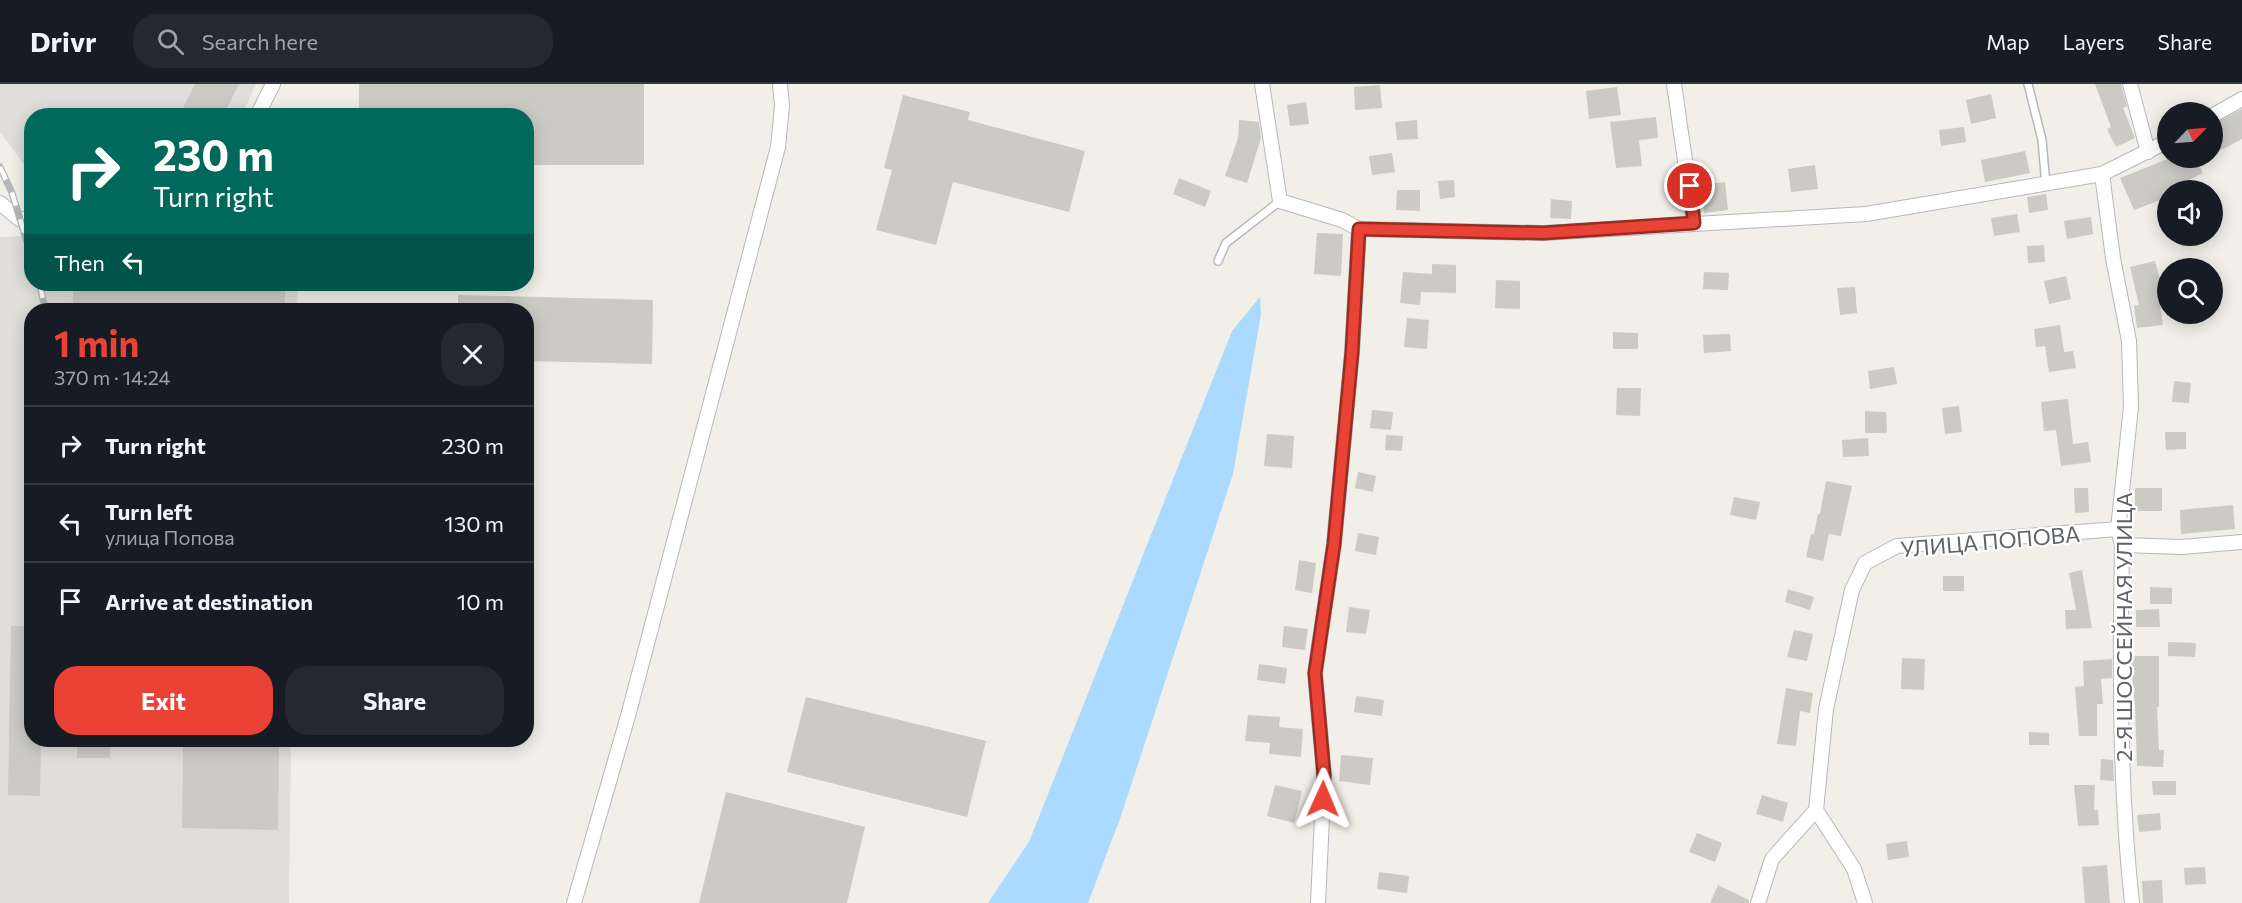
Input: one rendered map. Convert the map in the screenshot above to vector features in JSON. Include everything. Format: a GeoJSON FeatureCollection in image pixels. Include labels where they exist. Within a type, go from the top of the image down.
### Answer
{"type":"FeatureCollection","features":[{"type":"Feature","properties":{"kind":"street"},"geometry":{"type":"LineString","coordinates":[[261,108],[273,84]]}},
{"type":"Feature","properties":{"kind":"street"},"geometry":{"type":"LineString","coordinates":[[574,903],[628,716],[778,147],[782,106],[780,84]]}},
{"type":"Feature","properties":{"kind":"street"},"geometry":{"type":"LineString","coordinates":[[1262,84],[1280,201],[1342,220],[1359,229],[1543,233],[1866,214],[2102,174],[2157,147]]}},
{"type":"Feature","properties":{"kind":"street"},"geometry":{"type":"LineString","coordinates":[[1674,84],[1694,223]]}},
{"type":"Feature","properties":{"kind":"street"},"geometry":{"type":"LineString","coordinates":[[2130,84],[2148,152]]}},
{"type":"Feature","properties":{"kind":"street"},"geometry":{"type":"LineString","coordinates":[[2223,110],[2242,99]]}},
{"type":"Feature","properties":{"kind":"street","name":"2-Я ШОССЕЙНАЯ УЛИЦА"},"geometry":{"type":"LineString","coordinates":[[2102,174],[2113,258],[2129,341],[2131,407],[2118,529],[2122,545],[2120,663],[2125,828],[2132,903]]}},
{"type":"Feature","properties":{"kind":"street"},"geometry":{"type":"LineString","coordinates":[[0,203],[19,219],[24,219]]}},
{"type":"Feature","properties":{"kind":"street"},"geometry":{"type":"LineString","coordinates":[[1318,903],[1324,775],[1315,673],[1334,544],[1352,352],[1359,229]]}},
{"type":"Feature","properties":{"kind":"street","name":"УЛИЦА ПОПОВА"},"geometry":{"type":"LineString","coordinates":[[1816,810],[1826,709],[1852,590],[1865,563],[1897,546],[2118,529]]}},
{"type":"Feature","properties":{"kind":"street"},"geometry":{"type":"LineString","coordinates":[[2122,545],[2182,547],[2242,542]]}},
{"type":"Feature","properties":{"kind":"street"},"geometry":{"type":"LineString","coordinates":[[1758,903],[1772,859],[1816,810],[1854,869],[1865,903]]}},
{"type":"Feature","properties":{"kind":"lane"},"geometry":{"type":"LineString","coordinates":[[2028,84],[2042,140],[2046,185]]}},
{"type":"Feature","properties":{"kind":"lane"},"geometry":{"type":"LineString","coordinates":[[1218,261],[1226,243],[1280,201]]}},
{"type":"Feature","properties":{"kind":"shaded area"},"geometry":{"type":"Polygon","coordinates":[[[0,84],[256,84],[245,108],[24,108],[24,165],[0,132],[0,84]]]}},
{"type":"Feature","properties":{"kind":"shaded area"},"geometry":{"type":"Polygon","coordinates":[[[24,236],[24,291],[298,291],[297,303],[24,303],[24,747],[291,747],[289,903],[0,903],[0,237],[24,236]]]}},
{"type":"Feature","properties":{"kind":"water"},"geometry":{"type":"Polygon","coordinates":[[[1260,297],[1261,314],[1233,474],[1121,816],[1088,903],[988,903],[1029,842],[1232,331],[1260,297]]]}},
{"type":"Feature","properties":{"kind":"building"},"geometry":{"type":"Polygon","coordinates":[[[195,84],[239,84],[227,108],[183,108],[195,84]]]}},
{"type":"Feature","properties":{"kind":"building"},"geometry":{"type":"Polygon","coordinates":[[[359,84],[644,84],[644,165],[534,165],[534,108],[359,108],[359,84]]]}},
{"type":"Feature","properties":{"kind":"building"},"geometry":{"type":"Polygon","coordinates":[[[2095,84],[2121,84],[2127,106],[2123,108],[2135,138],[2116,147],[2107,129],[2111,127],[2095,84]]]}},
{"type":"Feature","properties":{"kind":"building"},"geometry":{"type":"Polygon","coordinates":[[[1380,85],[1382,108],[1355,110],[1354,87],[1380,85]]]}},
{"type":"Feature","properties":{"kind":"building"},"geometry":{"type":"Polygon","coordinates":[[[1617,87],[1621,115],[1589,119],[1586,91],[1617,87]]]}},
{"type":"Feature","properties":{"kind":"building"},"geometry":{"type":"Polygon","coordinates":[[[1991,94],[1996,118],[1971,124],[1966,100],[1991,94]]]}},
{"type":"Feature","properties":{"kind":"building"},"geometry":{"type":"Polygon","coordinates":[[[903,95],[970,112],[968,120],[1085,151],[1069,212],[953,182],[936,245],[876,230],[892,170],[884,168],[903,95]]]}},
{"type":"Feature","properties":{"kind":"building"},"geometry":{"type":"Polygon","coordinates":[[[1306,102],[1309,124],[1290,126],[1287,105],[1306,102]]]}},
{"type":"Feature","properties":{"kind":"building"},"geometry":{"type":"Polygon","coordinates":[[[2242,109],[2242,139],[2223,149],[2223,119],[2242,109]]]}},
{"type":"Feature","properties":{"kind":"building"},"geometry":{"type":"Polygon","coordinates":[[[1656,117],[1658,138],[1639,140],[1642,166],[1616,168],[1610,122],[1656,117]]]}},
{"type":"Feature","properties":{"kind":"building"},"geometry":{"type":"Polygon","coordinates":[[[1239,120],[1259,122],[1261,138],[1247,183],[1225,176],[1238,138],[1239,120]]]}},
{"type":"Feature","properties":{"kind":"building"},"geometry":{"type":"Polygon","coordinates":[[[1417,120],[1418,139],[1397,140],[1395,122],[1417,120]]]}},
{"type":"Feature","properties":{"kind":"building"},"geometry":{"type":"Polygon","coordinates":[[[1964,127],[1966,142],[1941,146],[1939,130],[1964,127]]]}},
{"type":"Feature","properties":{"kind":"building"},"geometry":{"type":"Polygon","coordinates":[[[2025,151],[2030,173],[1985,182],[1981,160],[2025,151]]]}},
{"type":"Feature","properties":{"kind":"building"},"geometry":{"type":"Polygon","coordinates":[[[1392,153],[1395,172],[1372,175],[1369,156],[1392,153]]]}},
{"type":"Feature","properties":{"kind":"building"},"geometry":{"type":"Polygon","coordinates":[[[2157,163],[2157,168],[2200,168],[2203,173],[2189,180],[2157,180],[2157,201],[2134,210],[2120,178],[2157,163]]]}},
{"type":"Feature","properties":{"kind":"building"},"geometry":{"type":"Polygon","coordinates":[[[1815,165],[1818,189],[1791,192],[1788,169],[1815,165]]]}},
{"type":"Feature","properties":{"kind":"building"},"geometry":{"type":"Polygon","coordinates":[[[1179,178],[1211,191],[1205,207],[1173,194],[1179,178]]]}},
{"type":"Feature","properties":{"kind":"building"},"geometry":{"type":"Polygon","coordinates":[[[1454,180],[1455,197],[1440,199],[1438,181],[1454,180]]]}},
{"type":"Feature","properties":{"kind":"building"},"geometry":{"type":"Polygon","coordinates":[[[1725,182],[1728,210],[1704,213],[1700,185],[1725,182]]]}},
{"type":"Feature","properties":{"kind":"building"},"geometry":{"type":"Polygon","coordinates":[[[1397,190],[1420,190],[1420,211],[1396,210],[1397,190]]]}},
{"type":"Feature","properties":{"kind":"building"},"geometry":{"type":"Polygon","coordinates":[[[2046,194],[2048,210],[2029,213],[2027,197],[2046,194]]]}},
{"type":"Feature","properties":{"kind":"building"},"geometry":{"type":"Polygon","coordinates":[[[1551,199],[1572,201],[1571,219],[1550,218],[1551,199]]]}},
{"type":"Feature","properties":{"kind":"building"},"geometry":{"type":"Polygon","coordinates":[[[2017,214],[2020,232],[1994,236],[1991,218],[2017,214]]]}},
{"type":"Feature","properties":{"kind":"building"},"geometry":{"type":"Polygon","coordinates":[[[2091,217],[2093,234],[2067,239],[2064,221],[2091,217]]]}},
{"type":"Feature","properties":{"kind":"building"},"geometry":{"type":"Polygon","coordinates":[[[1317,233],[1343,234],[1341,276],[1314,274],[1317,233]]]}},
{"type":"Feature","properties":{"kind":"building"},"geometry":{"type":"Polygon","coordinates":[[[2044,245],[2045,262],[2028,263],[2027,246],[2044,245]]]}},
{"type":"Feature","properties":{"kind":"building"},"geometry":{"type":"Polygon","coordinates":[[[2155,261],[2157,324],[2163,325],[2137,328],[2134,306],[2139,305],[2130,267],[2155,261]]]}},
{"type":"Feature","properties":{"kind":"building"},"geometry":{"type":"Polygon","coordinates":[[[1432,264],[1456,265],[1456,293],[1421,292],[1420,305],[1400,303],[1403,272],[1432,274],[1432,264]]]}},
{"type":"Feature","properties":{"kind":"building"},"geometry":{"type":"Polygon","coordinates":[[[1704,272],[1729,273],[1728,290],[1703,289],[1704,272]]]}},
{"type":"Feature","properties":{"kind":"building"},"geometry":{"type":"Polygon","coordinates":[[[2066,276],[2071,299],[2049,304],[2044,281],[2066,276]]]}},
{"type":"Feature","properties":{"kind":"building"},"geometry":{"type":"Polygon","coordinates":[[[1496,280],[1520,281],[1520,309],[1495,308],[1496,280]]]}},
{"type":"Feature","properties":{"kind":"building"},"geometry":{"type":"Polygon","coordinates":[[[1855,287],[1857,313],[1840,315],[1837,288],[1855,287]]]}},
{"type":"Feature","properties":{"kind":"building"},"geometry":{"type":"Polygon","coordinates":[[[73,291],[285,291],[285,303],[73,303],[73,291]]]}},
{"type":"Feature","properties":{"kind":"building"},"geometry":{"type":"Polygon","coordinates":[[[458,295],[653,300],[652,364],[534,361],[534,303],[458,303],[458,295]]]}},
{"type":"Feature","properties":{"kind":"building"},"geometry":{"type":"Polygon","coordinates":[[[1407,318],[1429,320],[1427,349],[1404,347],[1407,318]]]}},
{"type":"Feature","properties":{"kind":"building"},"geometry":{"type":"Polygon","coordinates":[[[2060,325],[2064,352],[2073,351],[2076,368],[2049,372],[2045,346],[2036,347],[2034,329],[2060,325]]]}},
{"type":"Feature","properties":{"kind":"building"},"geometry":{"type":"Polygon","coordinates":[[[1613,332],[1638,333],[1638,349],[1613,349],[1613,332]]]}},
{"type":"Feature","properties":{"kind":"building"},"geometry":{"type":"Polygon","coordinates":[[[1730,334],[1731,351],[1704,353],[1703,335],[1730,334]]]}},
{"type":"Feature","properties":{"kind":"building"},"geometry":{"type":"Polygon","coordinates":[[[1894,367],[1897,384],[1870,389],[1868,371],[1894,367]]]}},
{"type":"Feature","properties":{"kind":"building"},"geometry":{"type":"Polygon","coordinates":[[[2174,381],[2191,383],[2189,403],[2172,402],[2174,381]]]}},
{"type":"Feature","properties":{"kind":"building"},"geometry":{"type":"Polygon","coordinates":[[[1617,388],[1641,388],[1640,416],[1616,415],[1617,388]]]}},
{"type":"Feature","properties":{"kind":"building"},"geometry":{"type":"Polygon","coordinates":[[[2068,399],[2073,444],[2088,442],[2091,462],[2061,466],[2056,430],[2044,431],[2041,402],[2068,399]]]}},
{"type":"Feature","properties":{"kind":"building"},"geometry":{"type":"Polygon","coordinates":[[[1959,406],[1962,432],[1945,434],[1942,408],[1959,406]]]}},
{"type":"Feature","properties":{"kind":"building"},"geometry":{"type":"Polygon","coordinates":[[[1372,410],[1393,412],[1391,430],[1370,428],[1372,410]]]}},
{"type":"Feature","properties":{"kind":"building"},"geometry":{"type":"Polygon","coordinates":[[[1865,411],[1886,412],[1887,433],[1865,433],[1865,411]]]}},
{"type":"Feature","properties":{"kind":"building"},"geometry":{"type":"Polygon","coordinates":[[[2165,432],[2186,432],[2186,449],[2166,450],[2165,432]]]}},
{"type":"Feature","properties":{"kind":"building"},"geometry":{"type":"Polygon","coordinates":[[[1267,434],[1294,436],[1292,468],[1264,466],[1267,434]]]}},
{"type":"Feature","properties":{"kind":"building"},"geometry":{"type":"Polygon","coordinates":[[[1386,435],[1403,436],[1402,451],[1385,450],[1386,435]]]}},
{"type":"Feature","properties":{"kind":"building"},"geometry":{"type":"Polygon","coordinates":[[[1868,438],[1869,456],[1843,457],[1842,440],[1868,438]]]}},
{"type":"Feature","properties":{"kind":"building"},"geometry":{"type":"Polygon","coordinates":[[[1358,472],[1376,476],[1373,492],[1355,488],[1358,472]]]}},
{"type":"Feature","properties":{"kind":"building"},"geometry":{"type":"Polygon","coordinates":[[[1826,481],[1852,486],[1841,536],[1829,534],[1823,561],[1806,557],[1811,534],[1814,534],[1818,514],[1820,514],[1826,481]]]}},
{"type":"Feature","properties":{"kind":"building"},"geometry":{"type":"Polygon","coordinates":[[[2074,488],[2088,488],[2089,512],[2075,513],[2074,488]]]}},
{"type":"Feature","properties":{"kind":"building"},"geometry":{"type":"Polygon","coordinates":[[[2135,488],[2162,488],[2162,511],[2135,511],[2135,488]]]}},
{"type":"Feature","properties":{"kind":"building"},"geometry":{"type":"Polygon","coordinates":[[[1734,497],[1760,502],[1756,520],[1730,515],[1734,497]]]}},
{"type":"Feature","properties":{"kind":"building"},"geometry":{"type":"Polygon","coordinates":[[[2233,505],[2235,529],[2181,534],[2180,510],[2233,505]]]}},
{"type":"Feature","properties":{"kind":"building"},"geometry":{"type":"Polygon","coordinates":[[[1358,533],[1379,537],[1376,555],[1355,551],[1358,533]]]}},
{"type":"Feature","properties":{"kind":"building"},"geometry":{"type":"Polygon","coordinates":[[[1299,560],[1316,563],[1312,593],[1295,590],[1299,560]]]}},
{"type":"Feature","properties":{"kind":"building"},"geometry":{"type":"Polygon","coordinates":[[[2082,570],[2092,628],[2066,629],[2065,610],[2076,610],[2069,573],[2082,570]]]}},
{"type":"Feature","properties":{"kind":"building"},"geometry":{"type":"Polygon","coordinates":[[[1943,576],[1964,576],[1964,591],[1943,591],[1943,576]]]}},
{"type":"Feature","properties":{"kind":"building"},"geometry":{"type":"Polygon","coordinates":[[[2150,587],[2172,588],[2172,604],[2150,604],[2150,587]]]}},
{"type":"Feature","properties":{"kind":"building"},"geometry":{"type":"Polygon","coordinates":[[[1788,589],[1814,597],[1810,610],[1785,602],[1788,589]]]}},
{"type":"Feature","properties":{"kind":"building"},"geometry":{"type":"Polygon","coordinates":[[[1349,607],[1370,610],[1366,634],[1346,632],[1349,607]]]}},
{"type":"Feature","properties":{"kind":"building"},"geometry":{"type":"Polygon","coordinates":[[[2159,609],[2160,627],[2136,627],[2136,610],[2159,609]]]}},
{"type":"Feature","properties":{"kind":"building"},"geometry":{"type":"Polygon","coordinates":[[[11,626],[24,626],[24,747],[41,747],[40,796],[8,795],[11,626]]]}},
{"type":"Feature","properties":{"kind":"building"},"geometry":{"type":"Polygon","coordinates":[[[1284,626],[1308,629],[1305,650],[1282,647],[1284,626]]]}},
{"type":"Feature","properties":{"kind":"building"},"geometry":{"type":"Polygon","coordinates":[[[1794,630],[1813,634],[1807,661],[1787,657],[1794,630]]]}},
{"type":"Feature","properties":{"kind":"building"},"geometry":{"type":"Polygon","coordinates":[[[2168,642],[2196,643],[2195,657],[2168,656],[2168,642]]]}},
{"type":"Feature","properties":{"kind":"building"},"geometry":{"type":"Polygon","coordinates":[[[2132,656],[2159,656],[2159,707],[2157,707],[2159,750],[2164,750],[2163,767],[2137,766],[2135,707],[2132,677],[2130,677],[2132,656]]]}},
{"type":"Feature","properties":{"kind":"building"},"geometry":{"type":"Polygon","coordinates":[[[1902,658],[1925,659],[1924,690],[1901,689],[1902,658]]]}},
{"type":"Feature","properties":{"kind":"building"},"geometry":{"type":"Polygon","coordinates":[[[2112,659],[2112,678],[2101,679],[2103,704],[2097,704],[2097,736],[2079,736],[2075,687],[2084,686],[2083,661],[2112,659]]]}},
{"type":"Feature","properties":{"kind":"building"},"geometry":{"type":"Polygon","coordinates":[[[1259,664],[1287,668],[1285,684],[1257,680],[1259,664]]]}},
{"type":"Feature","properties":{"kind":"building"},"geometry":{"type":"Polygon","coordinates":[[[1786,688],[1813,693],[1810,713],[1800,711],[1796,746],[1777,744],[1786,688]]]}},
{"type":"Feature","properties":{"kind":"building"},"geometry":{"type":"Polygon","coordinates":[[[1356,696],[1384,700],[1382,716],[1354,712],[1356,696]]]}},
{"type":"Feature","properties":{"kind":"building"},"geometry":{"type":"Polygon","coordinates":[[[806,697],[986,741],[967,817],[787,772],[806,697]]]}},
{"type":"Feature","properties":{"kind":"building"},"geometry":{"type":"Polygon","coordinates":[[[1248,715],[1280,717],[1279,727],[1303,729],[1301,757],[1269,754],[1270,743],[1245,741],[1248,715]]]}},
{"type":"Feature","properties":{"kind":"building"},"geometry":{"type":"Polygon","coordinates":[[[2029,732],[2049,733],[2049,745],[2029,745],[2029,732]]]}},
{"type":"Feature","properties":{"kind":"building"},"geometry":{"type":"Polygon","coordinates":[[[77,747],[110,747],[110,758],[77,758],[77,747]]]}},
{"type":"Feature","properties":{"kind":"building"},"geometry":{"type":"Polygon","coordinates":[[[183,747],[279,747],[278,830],[182,828],[183,747]]]}},
{"type":"Feature","properties":{"kind":"building"},"geometry":{"type":"Polygon","coordinates":[[[1341,755],[1373,758],[1370,785],[1339,781],[1341,755]]]}},
{"type":"Feature","properties":{"kind":"building"},"geometry":{"type":"Polygon","coordinates":[[[2101,759],[2113,760],[2114,781],[2100,780],[2101,759]]]}},
{"type":"Feature","properties":{"kind":"building"},"geometry":{"type":"Polygon","coordinates":[[[2152,781],[2176,781],[2176,795],[2153,795],[2152,781]]]}},
{"type":"Feature","properties":{"kind":"building"},"geometry":{"type":"Polygon","coordinates":[[[1275,785],[1302,791],[1294,823],[1267,816],[1275,785]]]}},
{"type":"Feature","properties":{"kind":"building"},"geometry":{"type":"Polygon","coordinates":[[[2074,785],[2095,785],[2094,810],[2098,810],[2099,825],[2078,826],[2074,785]]]}},
{"type":"Feature","properties":{"kind":"building"},"geometry":{"type":"Polygon","coordinates":[[[726,792],[865,827],[847,903],[699,903],[726,792]]]}},
{"type":"Feature","properties":{"kind":"building"},"geometry":{"type":"Polygon","coordinates":[[[1762,795],[1788,803],[1783,822],[1756,814],[1762,795]]]}},
{"type":"Feature","properties":{"kind":"building"},"geometry":{"type":"Polygon","coordinates":[[[2160,813],[2161,830],[2139,832],[2137,815],[2160,813]]]}},
{"type":"Feature","properties":{"kind":"building"},"geometry":{"type":"Polygon","coordinates":[[[1697,833],[1722,843],[1715,862],[1689,852],[1697,833]]]}},
{"type":"Feature","properties":{"kind":"building"},"geometry":{"type":"Polygon","coordinates":[[[1907,841],[1909,857],[1888,860],[1886,844],[1907,841]]]}},
{"type":"Feature","properties":{"kind":"building"},"geometry":{"type":"Polygon","coordinates":[[[2107,865],[2110,903],[2085,903],[2082,867],[2107,865]]]}},
{"type":"Feature","properties":{"kind":"building"},"geometry":{"type":"Polygon","coordinates":[[[2205,867],[2206,884],[2185,885],[2184,868],[2205,867]]]}},
{"type":"Feature","properties":{"kind":"building"},"geometry":{"type":"Polygon","coordinates":[[[1379,872],[1409,876],[1407,893],[1377,889],[1379,872]]]}},
{"type":"Feature","properties":{"kind":"building"},"geometry":{"type":"Polygon","coordinates":[[[2162,880],[2163,903],[2143,903],[2142,881],[2162,880]]]}},
{"type":"Feature","properties":{"kind":"building"},"geometry":{"type":"Polygon","coordinates":[[[1718,885],[1749,900],[1749,903],[1710,903],[1718,885]]]}},
{"type":"Feature","properties":{"kind":"railway"},"geometry":{"type":"LineString","coordinates":[[0,167],[12,193],[24,232]]}},
{"type":"Feature","properties":{"kind":"railway"},"geometry":{"type":"LineString","coordinates":[[41,291],[44,303]]}},
{"type":"Feature","properties":{"kind":"route"},"geometry":{"type":"LineString","coordinates":[[1323,799],[1324,775],[1315,673],[1334,544],[1352,352],[1359,229],[1543,233],[1694,223],[1690,186]]}}]}
